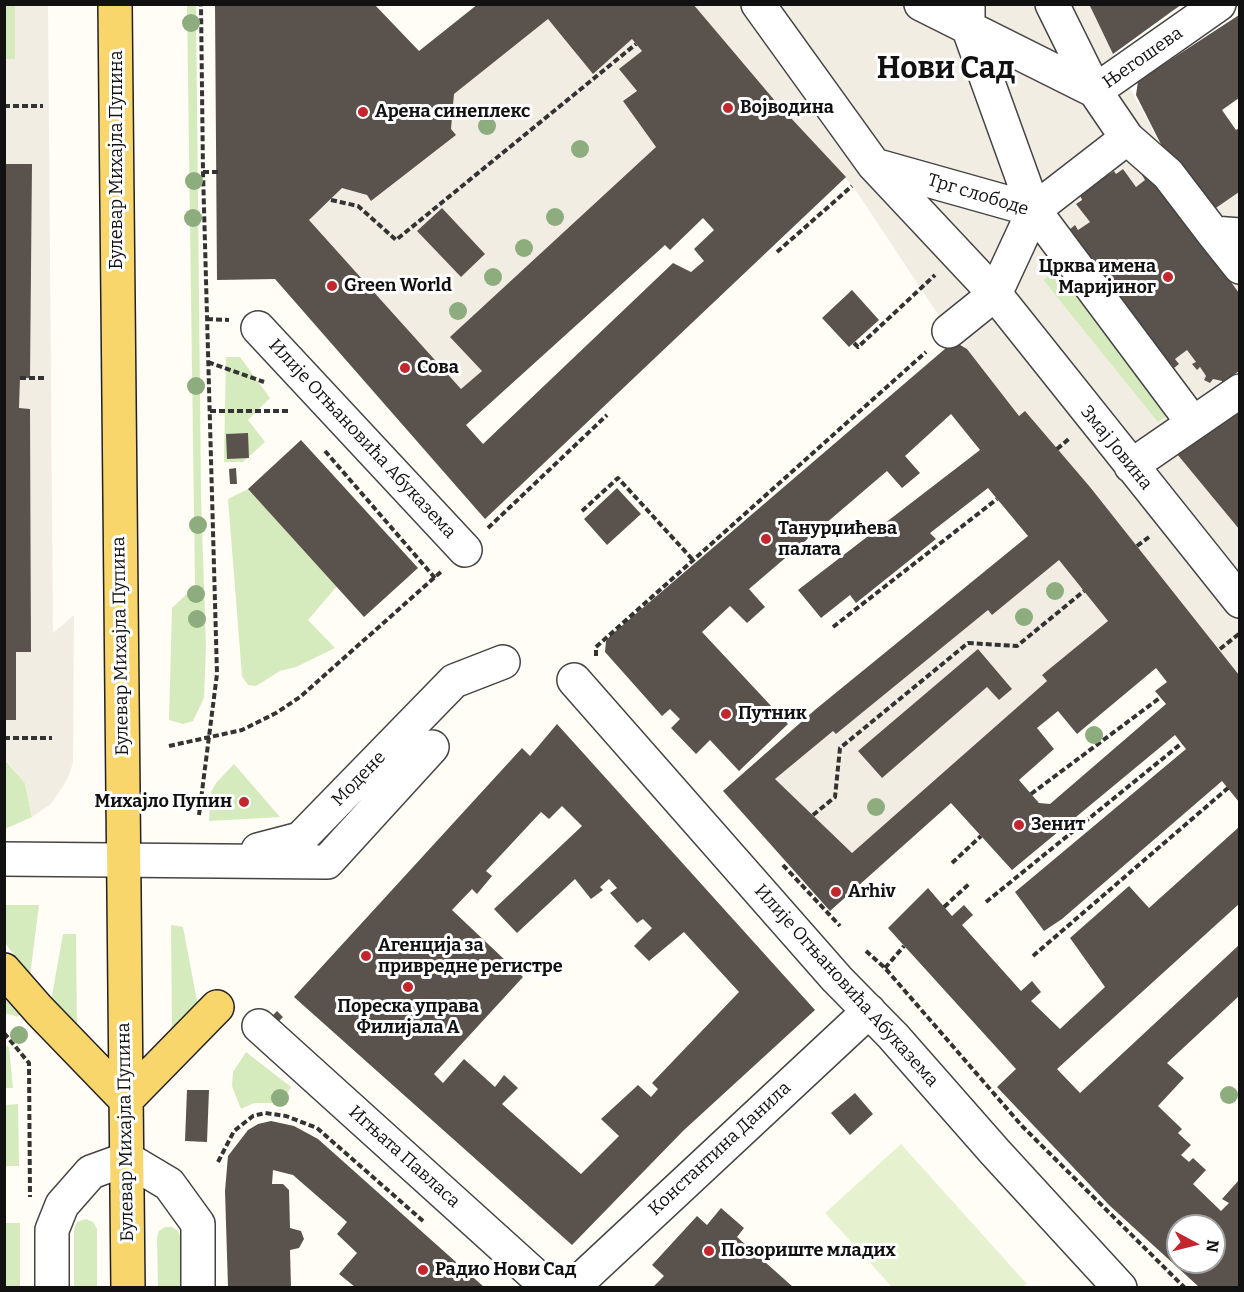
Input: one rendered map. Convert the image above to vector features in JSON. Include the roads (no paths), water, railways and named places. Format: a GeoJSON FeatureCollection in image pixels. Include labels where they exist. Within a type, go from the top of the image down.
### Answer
{"type":"FeatureCollection","features":[{"type":"Feature","properties":{"kind":"main road","name":"Булевар Михајла Пупина"},"geometry":{"type":"LineString","coordinates":[[115,4],[128,1287]]}},
{"type":"Feature","properties":{"kind":"main road"},"geometry":{"type":"LineString","coordinates":[[4,970],[39,1010],[126,1100],[217,1008]]}},
{"type":"Feature","properties":{"kind":"street","name":"Трг слободе"},"geometry":{"type":"LineString","coordinates":[[758,4],[864,175],[958,254],[995,294]]}},
{"type":"Feature","properties":{"kind":"street"},"geometry":{"type":"LineString","coordinates":[[921,4],[968,16],[1095,91]]}},
{"type":"Feature","properties":{"kind":"street"},"geometry":{"type":"LineString","coordinates":[[1052,4],[1095,91],[1127,138],[1168,174],[1226,234],[1239,267]]}},
{"type":"Feature","properties":{"kind":"street","name":"Његошева"},"geometry":{"type":"LineString","coordinates":[[1095,91],[1220,4]]}},
{"type":"Feature","properties":{"kind":"street"},"geometry":{"type":"LineString","coordinates":[[968,16],[1034,210]]}},
{"type":"Feature","properties":{"kind":"street"},"geometry":{"type":"LineString","coordinates":[[949,331],[995,294],[1034,210],[1127,138]]}},
{"type":"Feature","properties":{"kind":"street","name":"Трг слободе"},"geometry":{"type":"LineString","coordinates":[[864,175],[1034,210],[1193,423]]}},
{"type":"Feature","properties":{"kind":"street","name":"Змај Јовина"},"geometry":{"type":"LineString","coordinates":[[995,294],[1239,601]]}},
{"type":"Feature","properties":{"kind":"street","name":"Илије Огњановића Абуказема"},"geometry":{"type":"LineString","coordinates":[[258,328],[465,550]]}},
{"type":"Feature","properties":{"kind":"street"},"geometry":{"type":"LineString","coordinates":[[1131,466],[1239,391]]}},
{"type":"Feature","properties":{"kind":"street","name":"Модене"},"geometry":{"type":"LineString","coordinates":[[196,859],[282,846],[300,839],[454,681],[503,662]]}},
{"type":"Feature","properties":{"kind":"street","name":"Илије Огњановића Абуказема"},"geometry":{"type":"LineString","coordinates":[[585,669],[837,979],[869,1011],[1120,1287]]}},
{"type":"Feature","properties":{"kind":"street","name":"Модене"},"geometry":{"type":"LineString","coordinates":[[4,859],[327,862],[432,747]]}},
{"type":"Feature","properties":{"kind":"street","name":"Константина Данила"},"geometry":{"type":"LineString","coordinates":[[572,1287],[869,1011]]}},
{"type":"Feature","properties":{"kind":"street","name":"Игњата Павласа"},"geometry":{"type":"LineString","coordinates":[[259,1026],[549,1287]]}},
{"type":"Feature","properties":{"kind":"street"},"geometry":{"type":"LineString","coordinates":[[52,1287],[52,1230],[62,1204],[91,1172],[127,1159],[169,1184],[198,1224],[198,1287]]}},
{"type":"Feature","properties":{"kind":"place","name":"Војводина"},"geometry":{"type":"Point","coordinates":[728,108]}},
{"type":"Feature","properties":{"kind":"place","name":"Арена синеплекс"},"geometry":{"type":"Point","coordinates":[363,112]}},
{"type":"Feature","properties":{"kind":"place","name":"Црква имена Маријиног"},"geometry":{"type":"Point","coordinates":[1168,277]}},
{"type":"Feature","properties":{"kind":"place","name":"Green World"},"geometry":{"type":"Point","coordinates":[332,286]}},
{"type":"Feature","properties":{"kind":"place","name":"Сова"},"geometry":{"type":"Point","coordinates":[405,368]}},
{"type":"Feature","properties":{"kind":"place","name":"Танурџићева палата"},"geometry":{"type":"Point","coordinates":[766,539]}},
{"type":"Feature","properties":{"kind":"place","name":"Путник"},"geometry":{"type":"Point","coordinates":[726,714]}},
{"type":"Feature","properties":{"kind":"place","name":"Михајло Пупин"},"geometry":{"type":"Point","coordinates":[244,802]}},
{"type":"Feature","properties":{"kind":"place","name":"Зенит"},"geometry":{"type":"Point","coordinates":[1019,825]}},
{"type":"Feature","properties":{"kind":"place","name":"Arhiv"},"geometry":{"type":"Point","coordinates":[836,892]}},
{"type":"Feature","properties":{"kind":"place","name":"Агенција за привредне регистре"},"geometry":{"type":"Point","coordinates":[366,956]}},
{"type":"Feature","properties":{"kind":"place","name":"Пореска управа Филијала А"},"geometry":{"type":"Point","coordinates":[408,987]}},
{"type":"Feature","properties":{"kind":"place","name":"Позориште младих"},"geometry":{"type":"Point","coordinates":[709,1251]}},
{"type":"Feature","properties":{"kind":"place","name":"Радио Нови Сад"},"geometry":{"type":"Point","coordinates":[423,1270]}},
{"type":"Feature","properties":{"kind":"district","name":"Нови Сад"},"geometry":{"type":"Point","coordinates":[946,70]}}]}
